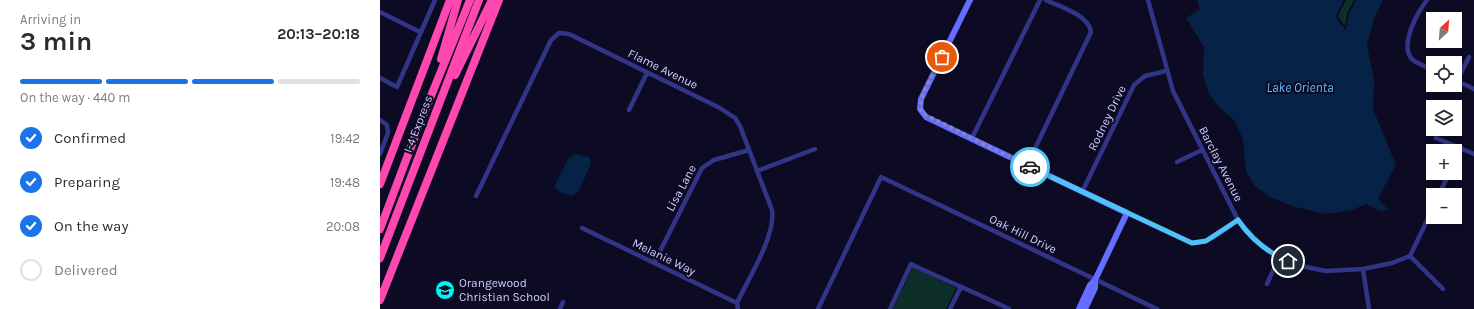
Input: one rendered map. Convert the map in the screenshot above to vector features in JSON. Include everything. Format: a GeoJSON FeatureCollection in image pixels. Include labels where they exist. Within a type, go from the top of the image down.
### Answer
{"type":"FeatureCollection","features":[{"type":"Feature","properties":{"kind":"highway"},"geometry":{"type":"LineString","coordinates":[[380,184],[450,0]]}},
{"type":"Feature","properties":{"kind":"highway"},"geometry":{"type":"LineString","coordinates":[[430,99],[458,0]]}},
{"type":"Feature","properties":{"kind":"highway","name":"I-4 Express"},"geometry":{"type":"LineString","coordinates":[[380,229],[470,0]]}},
{"type":"Feature","properties":{"kind":"highway","name":"I-4 Express"},"geometry":{"type":"LineString","coordinates":[[380,258],[479,0]]}},
{"type":"Feature","properties":{"kind":"highway"},"geometry":{"type":"LineString","coordinates":[[434,117],[492,0]]}},
{"type":"Feature","properties":{"kind":"highway"},"geometry":{"type":"LineString","coordinates":[[380,300],[499,0]]}},
{"type":"Feature","properties":{"kind":"street"},"geometry":{"type":"LineString","coordinates":[[380,78],[397,87],[435,0]]}},
{"type":"Feature","properties":{"kind":"street"},"geometry":{"type":"LineString","coordinates":[[970,0],[921,99],[920,109],[926,117],[1192,243],[1198,244],[1206,241],[1238,220]]}},
{"type":"Feature","properties":{"kind":"street"},"geometry":{"type":"LineString","coordinates":[[972,138],[1040,0]]}},
{"type":"Feature","properties":{"kind":"street"},"geometry":{"type":"LineString","coordinates":[[1027,165],[1090,36],[1090,26],[1084,19],[1046,0]]}},
{"type":"Feature","properties":{"kind":"street","name":"Barclay Avenue"},"geometry":{"type":"LineString","coordinates":[[1148,0],[1166,71],[1173,91],[1238,220],[1257,242],[1279,257],[1310,269],[1344,271],[1363,269],[1392,263],[1410,256]]}},
{"type":"Feature","properties":{"kind":"street"},"geometry":{"type":"LineString","coordinates":[[1426,66],[1417,62],[1409,55],[1409,36],[1415,20],[1427,0]]}},
{"type":"Feature","properties":{"kind":"street"},"geometry":{"type":"LineString","coordinates":[[380,12],[420,32]]}},
{"type":"Feature","properties":{"kind":"street","name":"Flame Avenue"},"geometry":{"type":"LineString","coordinates":[[476,196],[554,36],[559,33],[569,34],[729,113],[740,126],[772,210],[772,226],[769,236],[737,304]]}},
{"type":"Feature","properties":{"kind":"street"},"geometry":{"type":"LineString","coordinates":[[1462,69],[1469,57]]}},
{"type":"Feature","properties":{"kind":"street","name":"Rodney Drive"},"geometry":{"type":"LineString","coordinates":[[1082,192],[1134,85],[1145,76],[1166,71]]}},
{"type":"Feature","properties":{"kind":"street"},"geometry":{"type":"LineString","coordinates":[[629,110],[647,73]]}},
{"type":"Feature","properties":{"kind":"street"},"geometry":{"type":"LineString","coordinates":[[1462,83],[1474,89]]}},
{"type":"Feature","properties":{"kind":"street"},"geometry":{"type":"LineString","coordinates":[[380,120],[386,125],[388,133],[380,154]]}},
{"type":"Feature","properties":{"kind":"street"},"geometry":{"type":"LineString","coordinates":[[1436,138],[1451,144]]}},
{"type":"Feature","properties":{"kind":"street"},"geometry":{"type":"LineString","coordinates":[[1462,148],[1474,154]]}},
{"type":"Feature","properties":{"kind":"street"},"geometry":{"type":"LineString","coordinates":[[757,171],[815,149]]}},
{"type":"Feature","properties":{"kind":"street","name":"Lisa Lane"},"geometry":{"type":"LineString","coordinates":[[654,263],[702,168],[714,160],[749,150]]}},
{"type":"Feature","properties":{"kind":"street"},"geometry":{"type":"LineString","coordinates":[[1177,162],[1202,150]]}},
{"type":"Feature","properties":{"kind":"street","name":"Oak Hill Drive"},"geometry":{"type":"LineString","coordinates":[[818,309],[881,177],[1157,309]]}},
{"type":"Feature","properties":{"kind":"street"},"geometry":{"type":"LineString","coordinates":[[1079,309],[1090,285],[1095,280],[1127,213]]}},
{"type":"Feature","properties":{"kind":"street"},"geometry":{"type":"LineString","coordinates":[[1426,223],[1410,256],[1443,289]]}},
{"type":"Feature","properties":{"kind":"street","name":"Melanie Way"},"geometry":{"type":"LineString","coordinates":[[582,228],[737,304]]}},
{"type":"Feature","properties":{"kind":"street"},"geometry":{"type":"LineString","coordinates":[[1267,284],[1279,257]]}},
{"type":"Feature","properties":{"kind":"street"},"geometry":{"type":"LineString","coordinates":[[890,309],[911,264],[1009,309]]}},
{"type":"Feature","properties":{"kind":"street"},"geometry":{"type":"LineString","coordinates":[[1363,269],[1369,309]]}},
{"type":"Feature","properties":{"kind":"street"},"geometry":{"type":"LineString","coordinates":[[1085,309],[1095,288],[1095,280]]}},
{"type":"Feature","properties":{"kind":"street"},"geometry":{"type":"LineString","coordinates":[[950,309],[961,287]]}},
{"type":"Feature","properties":{"kind":"street"},"geometry":{"type":"LineString","coordinates":[[560,309],[563,302]]}},
{"type":"Feature","properties":{"kind":"street"},"geometry":{"type":"LineString","coordinates":[[737,304],[738,309]]}},
{"type":"Feature","properties":{"kind":"green space"},"geometry":{"type":"Polygon","coordinates":[[[1346,0],[1354,0],[1347,13],[1345,26],[1338,16],[1346,0]]]}},
{"type":"Feature","properties":{"kind":"green space"},"geometry":{"type":"Polygon","coordinates":[[[913,267],[956,288],[946,309],[893,309],[913,267]]]}},
{"type":"Feature","properties":{"kind":"water","name":"Lake Orienta"},"geometry":{"type":"Polygon","coordinates":[[[1197,0],[1344,0],[1336,16],[1339,23],[1346,30],[1349,14],[1356,0],[1383,0],[1374,18],[1367,45],[1374,79],[1373,109],[1396,165],[1378,198],[1388,210],[1380,211],[1366,204],[1352,210],[1326,214],[1295,207],[1270,197],[1255,186],[1246,171],[1243,139],[1234,120],[1219,107],[1209,94],[1203,75],[1204,47],[1186,18],[1200,9],[1197,0]]]}},
{"type":"Feature","properties":{"kind":"water"},"geometry":{"type":"Polygon","coordinates":[[[575,154],[589,157],[591,163],[579,191],[572,196],[561,193],[554,187],[568,159],[575,154]]]}},
{"type":"Feature","properties":{"kind":"way so far"},"geometry":{"type":"LineString","coordinates":[[942,57],[921,99],[920,109],[922,113],[926,117],[1030,167]]}},
{"type":"Feature","properties":{"kind":"place","name":"Orangewood Christian School"},"geometry":{"type":"Point","coordinates":[445,290]}},
{"type":"Feature","properties":{"kind":"route"},"geometry":{"type":"LineString","coordinates":[[1030,167],[1192,243],[1198,244],[1206,241],[1238,220],[1244,229],[1257,242],[1268,251],[1288,261]]}}]}
